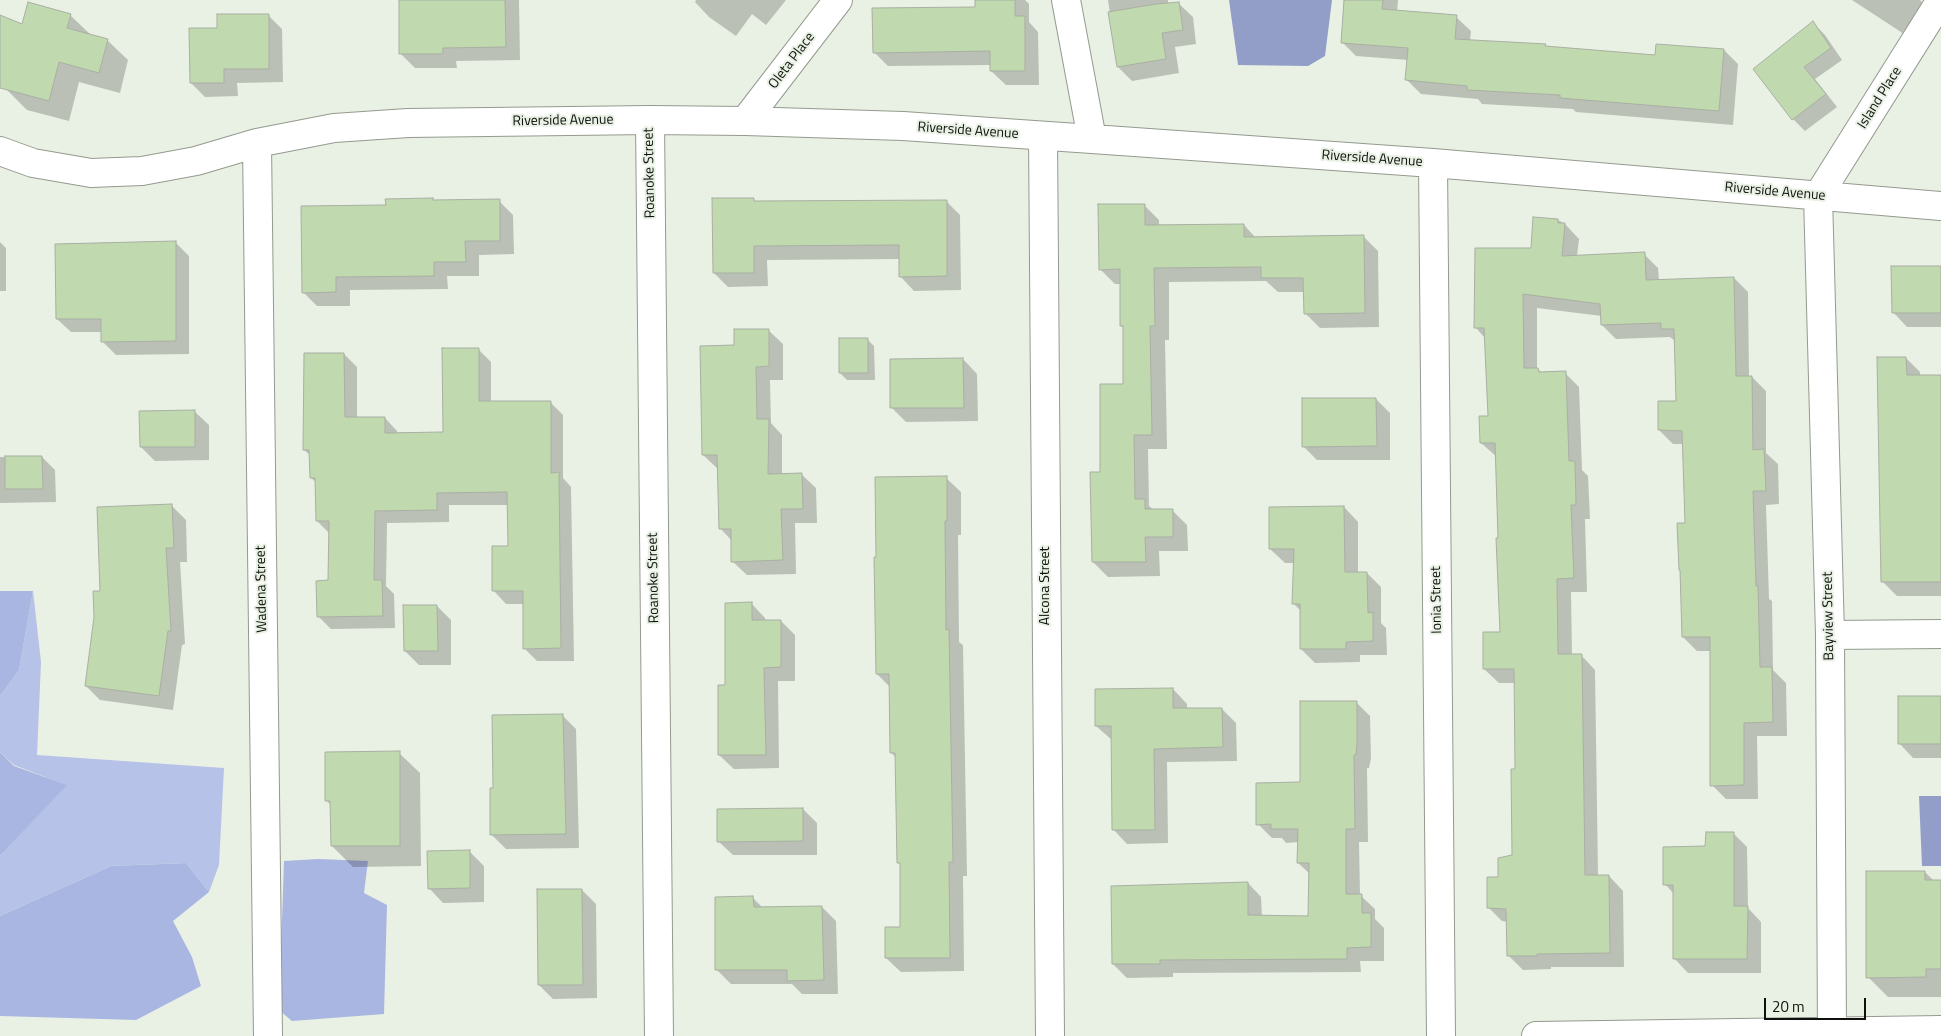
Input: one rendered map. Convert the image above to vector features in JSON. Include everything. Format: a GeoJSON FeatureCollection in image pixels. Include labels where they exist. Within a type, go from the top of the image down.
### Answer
{"type":"FeatureCollection","features":[{"type":"Feature","properties":{"kind":"street","name":"Oleta Place"},"geometry":{"type":"LineString","coordinates":[[745,122],[838,0]]}},
{"type":"Feature","properties":{"kind":"street"},"geometry":{"type":"LineString","coordinates":[[1066,0],[1092,139]]}},
{"type":"Feature","properties":{"kind":"street","name":"Island Place"},"geometry":{"type":"LineString","coordinates":[[1818,196],[1941,0]]}},
{"type":"Feature","properties":{"kind":"street","name":"Riverside Avenue"},"geometry":{"type":"LineString","coordinates":[[0,151],[33,162],[91,173],[108,173],[142,171],[196,161],[257,143],[334,128],[408,122],[650,120],[903,126],[1433,164],[1941,206]]}},
{"type":"Feature","properties":{"kind":"street","name":"Roanoke Street"},"geometry":{"type":"LineString","coordinates":[[650,120],[659,1036]]}},
{"type":"Feature","properties":{"kind":"street","name":"Alcona Street"},"geometry":{"type":"LineString","coordinates":[[1043,136],[1050,1036]]}},
{"type":"Feature","properties":{"kind":"street","name":"Wadena Street"},"geometry":{"type":"LineString","coordinates":[[257,143],[268,1036]]}},
{"type":"Feature","properties":{"kind":"street","name":"Ionia Street"},"geometry":{"type":"LineString","coordinates":[[1433,164],[1441,1036]]}},
{"type":"Feature","properties":{"kind":"street","name":"Bayview Street"},"geometry":{"type":"LineString","coordinates":[[1818,196],[1830,635],[1832,1034]]}},
{"type":"Feature","properties":{"kind":"street"},"geometry":{"type":"LineString","coordinates":[[1830,635],[1941,634]]}},
{"type":"Feature","properties":{"kind":"street"},"geometry":{"type":"LineString","coordinates":[[1536,1036],[1832,1034],[1941,1030]]}},
{"type":"Feature","properties":{"kind":"shaded area"},"geometry":{"type":"Polygon","coordinates":[[[1229,0],[1332,0],[1325,56],[1308,66],[1238,65],[1229,0]]]}},
{"type":"Feature","properties":{"kind":"shaded area"},"geometry":{"type":"Polygon","coordinates":[[[0,591],[33,591],[19,670],[0,696],[0,591]]]}},
{"type":"Feature","properties":{"kind":"shaded area"},"geometry":{"type":"Polygon","coordinates":[[[33,591],[41,662],[37,755],[224,768],[219,865],[209,892],[186,863],[111,866],[0,916],[0,856],[66,785],[14,765],[0,752],[0,696],[19,670],[33,591]]]}},
{"type":"Feature","properties":{"kind":"shaded area"},"geometry":{"type":"Polygon","coordinates":[[[0,752],[14,766],[67,785],[0,856],[0,752]]]}},
{"type":"Feature","properties":{"kind":"shaded area"},"geometry":{"type":"Polygon","coordinates":[[[1919,796],[1941,796],[1941,866],[1922,866],[1919,796]]]}},
{"type":"Feature","properties":{"kind":"shaded area"},"geometry":{"type":"Polygon","coordinates":[[[318,859],[368,861],[364,893],[387,905],[384,1014],[292,1021],[279,1010],[284,861],[318,859]]]}},
{"type":"Feature","properties":{"kind":"shaded area"},"geometry":{"type":"Polygon","coordinates":[[[186,863],[209,892],[173,921],[192,957],[201,986],[136,1020],[0,1016],[0,916],[111,866],[186,863]]]}},
{"type":"Feature","properties":{"kind":"building"},"geometry":{"type":"Polygon","coordinates":[[[399,0],[505,0],[506,47],[443,48],[443,54],[399,54],[399,0]]]}},
{"type":"Feature","properties":{"kind":"building"},"geometry":{"type":"Polygon","coordinates":[[[975,0],[1015,0],[1015,16],[1025,16],[1025,71],[990,71],[990,51],[873,53],[872,8],[975,7],[975,0]]]}},
{"type":"Feature","properties":{"kind":"building"},"geometry":{"type":"Polygon","coordinates":[[[1344,0],[1383,0],[1382,9],[1457,15],[1455,39],[1546,44],[1545,46],[1655,55],[1656,44],[1724,49],[1719,111],[1560,98],[1560,95],[1467,90],[1467,86],[1405,80],[1408,48],[1341,43],[1344,0]]]}},
{"type":"Feature","properties":{"kind":"building"},"geometry":{"type":"Polygon","coordinates":[[[28,2],[71,14],[67,28],[108,39],[99,73],[59,62],[49,101],[0,88],[0,15],[22,24],[28,2]]]}},
{"type":"Feature","properties":{"kind":"building"},"geometry":{"type":"Polygon","coordinates":[[[1179,2],[1183,30],[1162,33],[1166,59],[1117,67],[1108,12],[1179,2]]]}},
{"type":"Feature","properties":{"kind":"building"},"geometry":{"type":"Polygon","coordinates":[[[217,14],[269,14],[269,69],[224,69],[224,83],[190,83],[189,28],[217,28],[217,14]]]}},
{"type":"Feature","properties":{"kind":"building"},"geometry":{"type":"Polygon","coordinates":[[[1813,21],[1831,48],[1804,67],[1826,94],[1792,120],[1753,69],[1813,21]]]}},
{"type":"Feature","properties":{"kind":"building"},"geometry":{"type":"Polygon","coordinates":[[[433,198],[433,200],[500,199],[500,241],[465,241],[466,262],[434,262],[434,276],[336,277],[336,292],[302,293],[301,206],[386,205],[385,199],[433,198]]]}},
{"type":"Feature","properties":{"kind":"building"},"geometry":{"type":"Polygon","coordinates":[[[712,198],[754,198],[754,201],[947,200],[947,276],[899,277],[899,245],[754,246],[754,273],[713,273],[712,198]]]}},
{"type":"Feature","properties":{"kind":"building"},"geometry":{"type":"Polygon","coordinates":[[[1098,204],[1145,204],[1145,225],[1244,224],[1244,237],[1364,235],[1365,313],[1304,314],[1303,278],[1261,278],[1261,267],[1154,268],[1155,326],[1150,326],[1152,435],[1134,435],[1135,499],[1145,499],[1145,509],[1173,509],[1173,537],[1145,537],[1146,562],[1092,562],[1090,472],[1100,472],[1100,384],[1123,384],[1123,326],[1120,326],[1120,269],[1099,270],[1098,204]]]}},
{"type":"Feature","properties":{"kind":"building"},"geometry":{"type":"Polygon","coordinates":[[[1533,217],[1558,219],[1558,223],[1565,223],[1562,256],[1645,252],[1646,280],[1734,277],[1736,376],[1752,376],[1753,450],[1764,449],[1766,491],[1753,491],[1756,586],[1758,586],[1760,667],[1772,667],[1773,722],[1744,723],[1744,785],[1710,786],[1710,637],[1682,637],[1677,523],[1685,523],[1682,431],[1658,430],[1658,401],[1676,401],[1674,329],[1661,329],[1661,323],[1601,325],[1600,304],[1523,294],[1524,368],[1538,368],[1539,372],[1566,371],[1569,461],[1575,461],[1576,505],[1571,505],[1574,578],[1557,579],[1558,654],[1582,654],[1585,875],[1609,875],[1610,953],[1507,956],[1506,909],[1487,908],[1487,877],[1498,877],[1498,858],[1512,855],[1511,769],[1515,769],[1514,669],[1483,669],[1483,632],[1500,632],[1496,538],[1498,538],[1495,443],[1480,443],[1479,416],[1488,416],[1484,328],[1474,328],[1475,248],[1531,248],[1533,217]]]}},
{"type":"Feature","properties":{"kind":"building"},"geometry":{"type":"Polygon","coordinates":[[[176,241],[176,341],[101,342],[101,319],[56,319],[55,244],[176,241]]]}},
{"type":"Feature","properties":{"kind":"building"},"geometry":{"type":"Polygon","coordinates":[[[1891,266],[1941,266],[1941,313],[1892,313],[1891,266]]]}},
{"type":"Feature","properties":{"kind":"building"},"geometry":{"type":"Polygon","coordinates":[[[734,329],[769,329],[769,366],[756,367],[757,419],[769,419],[768,474],[802,473],[803,509],[781,509],[783,560],[731,562],[731,529],[719,529],[717,455],[702,455],[700,346],[734,345],[734,329]]]}},
{"type":"Feature","properties":{"kind":"building"},"geometry":{"type":"Polygon","coordinates":[[[839,338],[868,338],[868,373],[839,373],[839,338]]]}},
{"type":"Feature","properties":{"kind":"building"},"geometry":{"type":"Polygon","coordinates":[[[442,348],[479,348],[479,401],[551,401],[551,473],[559,472],[561,648],[523,649],[523,591],[492,591],[492,546],[508,546],[507,492],[437,493],[437,510],[375,511],[374,580],[382,580],[383,616],[317,617],[316,581],[328,580],[329,521],[316,521],[315,478],[310,478],[309,450],[303,450],[304,353],[344,353],[345,417],[385,417],[385,433],[443,432],[442,348]]]}},
{"type":"Feature","properties":{"kind":"building"},"geometry":{"type":"Polygon","coordinates":[[[1877,357],[1906,357],[1907,375],[1941,375],[1941,582],[1881,582],[1877,357]]]}},
{"type":"Feature","properties":{"kind":"building"},"geometry":{"type":"Polygon","coordinates":[[[963,358],[964,408],[890,408],[890,359],[963,358]]]}},
{"type":"Feature","properties":{"kind":"building"},"geometry":{"type":"Polygon","coordinates":[[[1302,398],[1376,398],[1377,446],[1302,447],[1302,398]]]}},
{"type":"Feature","properties":{"kind":"building"},"geometry":{"type":"Polygon","coordinates":[[[195,410],[195,447],[140,447],[139,411],[195,410]]]}},
{"type":"Feature","properties":{"kind":"building"},"geometry":{"type":"Polygon","coordinates":[[[5,456],[42,456],[43,489],[5,489],[5,456]]]}},
{"type":"Feature","properties":{"kind":"building"},"geometry":{"type":"Polygon","coordinates":[[[947,476],[947,521],[945,521],[946,630],[949,629],[953,862],[949,862],[950,958],[885,958],[885,927],[900,927],[900,863],[897,863],[895,753],[890,753],[889,674],[876,674],[875,477],[947,476]]]}},
{"type":"Feature","properties":{"kind":"building"},"geometry":{"type":"Polygon","coordinates":[[[172,504],[174,548],[166,548],[171,631],[168,631],[159,696],[85,686],[94,617],[93,591],[100,591],[97,507],[172,504]]]}},
{"type":"Feature","properties":{"kind":"building"},"geometry":{"type":"Polygon","coordinates":[[[1344,506],[1345,572],[1367,572],[1368,613],[1373,612],[1373,641],[1346,642],[1346,649],[1300,649],[1300,604],[1292,604],[1294,549],[1269,549],[1269,507],[1344,506]]]}},
{"type":"Feature","properties":{"kind":"building"},"geometry":{"type":"Polygon","coordinates":[[[752,602],[752,620],[781,620],[781,667],[764,668],[766,755],[718,755],[718,685],[725,685],[725,603],[752,602]]]}},
{"type":"Feature","properties":{"kind":"building"},"geometry":{"type":"Polygon","coordinates":[[[403,605],[437,605],[438,651],[404,651],[403,605]]]}},
{"type":"Feature","properties":{"kind":"building"},"geometry":{"type":"Polygon","coordinates":[[[1173,688],[1173,708],[1222,708],[1223,747],[1154,749],[1155,830],[1112,830],[1111,726],[1095,726],[1095,689],[1173,688]]]}},
{"type":"Feature","properties":{"kind":"building"},"geometry":{"type":"Polygon","coordinates":[[[1898,696],[1941,696],[1941,744],[1898,744],[1898,696]]]}},
{"type":"Feature","properties":{"kind":"building"},"geometry":{"type":"Polygon","coordinates":[[[1300,701],[1357,701],[1357,744],[1356,755],[1354,755],[1355,829],[1346,829],[1346,894],[1362,894],[1362,913],[1371,913],[1371,947],[1347,948],[1347,959],[1160,960],[1160,964],[1112,964],[1111,886],[1248,882],[1248,915],[1308,916],[1309,863],[1297,863],[1298,829],[1271,829],[1271,824],[1256,825],[1256,783],[1300,782],[1300,701]]]}},
{"type":"Feature","properties":{"kind":"building"},"geometry":{"type":"Polygon","coordinates":[[[563,714],[566,834],[490,835],[490,788],[493,788],[492,715],[563,714]]]}},
{"type":"Feature","properties":{"kind":"building"},"geometry":{"type":"Polygon","coordinates":[[[400,751],[400,846],[331,846],[330,801],[325,801],[325,752],[400,751]]]}},
{"type":"Feature","properties":{"kind":"building"},"geometry":{"type":"Polygon","coordinates":[[[803,808],[803,841],[717,842],[717,809],[803,808]]]}},
{"type":"Feature","properties":{"kind":"building"},"geometry":{"type":"Polygon","coordinates":[[[1706,832],[1734,832],[1734,906],[1748,906],[1747,959],[1673,959],[1673,885],[1663,885],[1663,847],[1705,846],[1706,832]]]}},
{"type":"Feature","properties":{"kind":"building"},"geometry":{"type":"Polygon","coordinates":[[[470,850],[470,888],[428,889],[427,851],[470,850]]]}},
{"type":"Feature","properties":{"kind":"building"},"geometry":{"type":"Polygon","coordinates":[[[1866,871],[1925,871],[1925,880],[1941,880],[1941,969],[1926,969],[1926,977],[1866,978],[1866,871]]]}},
{"type":"Feature","properties":{"kind":"building"},"geometry":{"type":"Polygon","coordinates":[[[537,889],[582,889],[583,985],[538,985],[537,889]]]}},
{"type":"Feature","properties":{"kind":"building"},"geometry":{"type":"Polygon","coordinates":[[[753,896],[754,907],[822,906],[824,980],[787,981],[787,970],[715,970],[715,897],[753,896]]]}}]}
